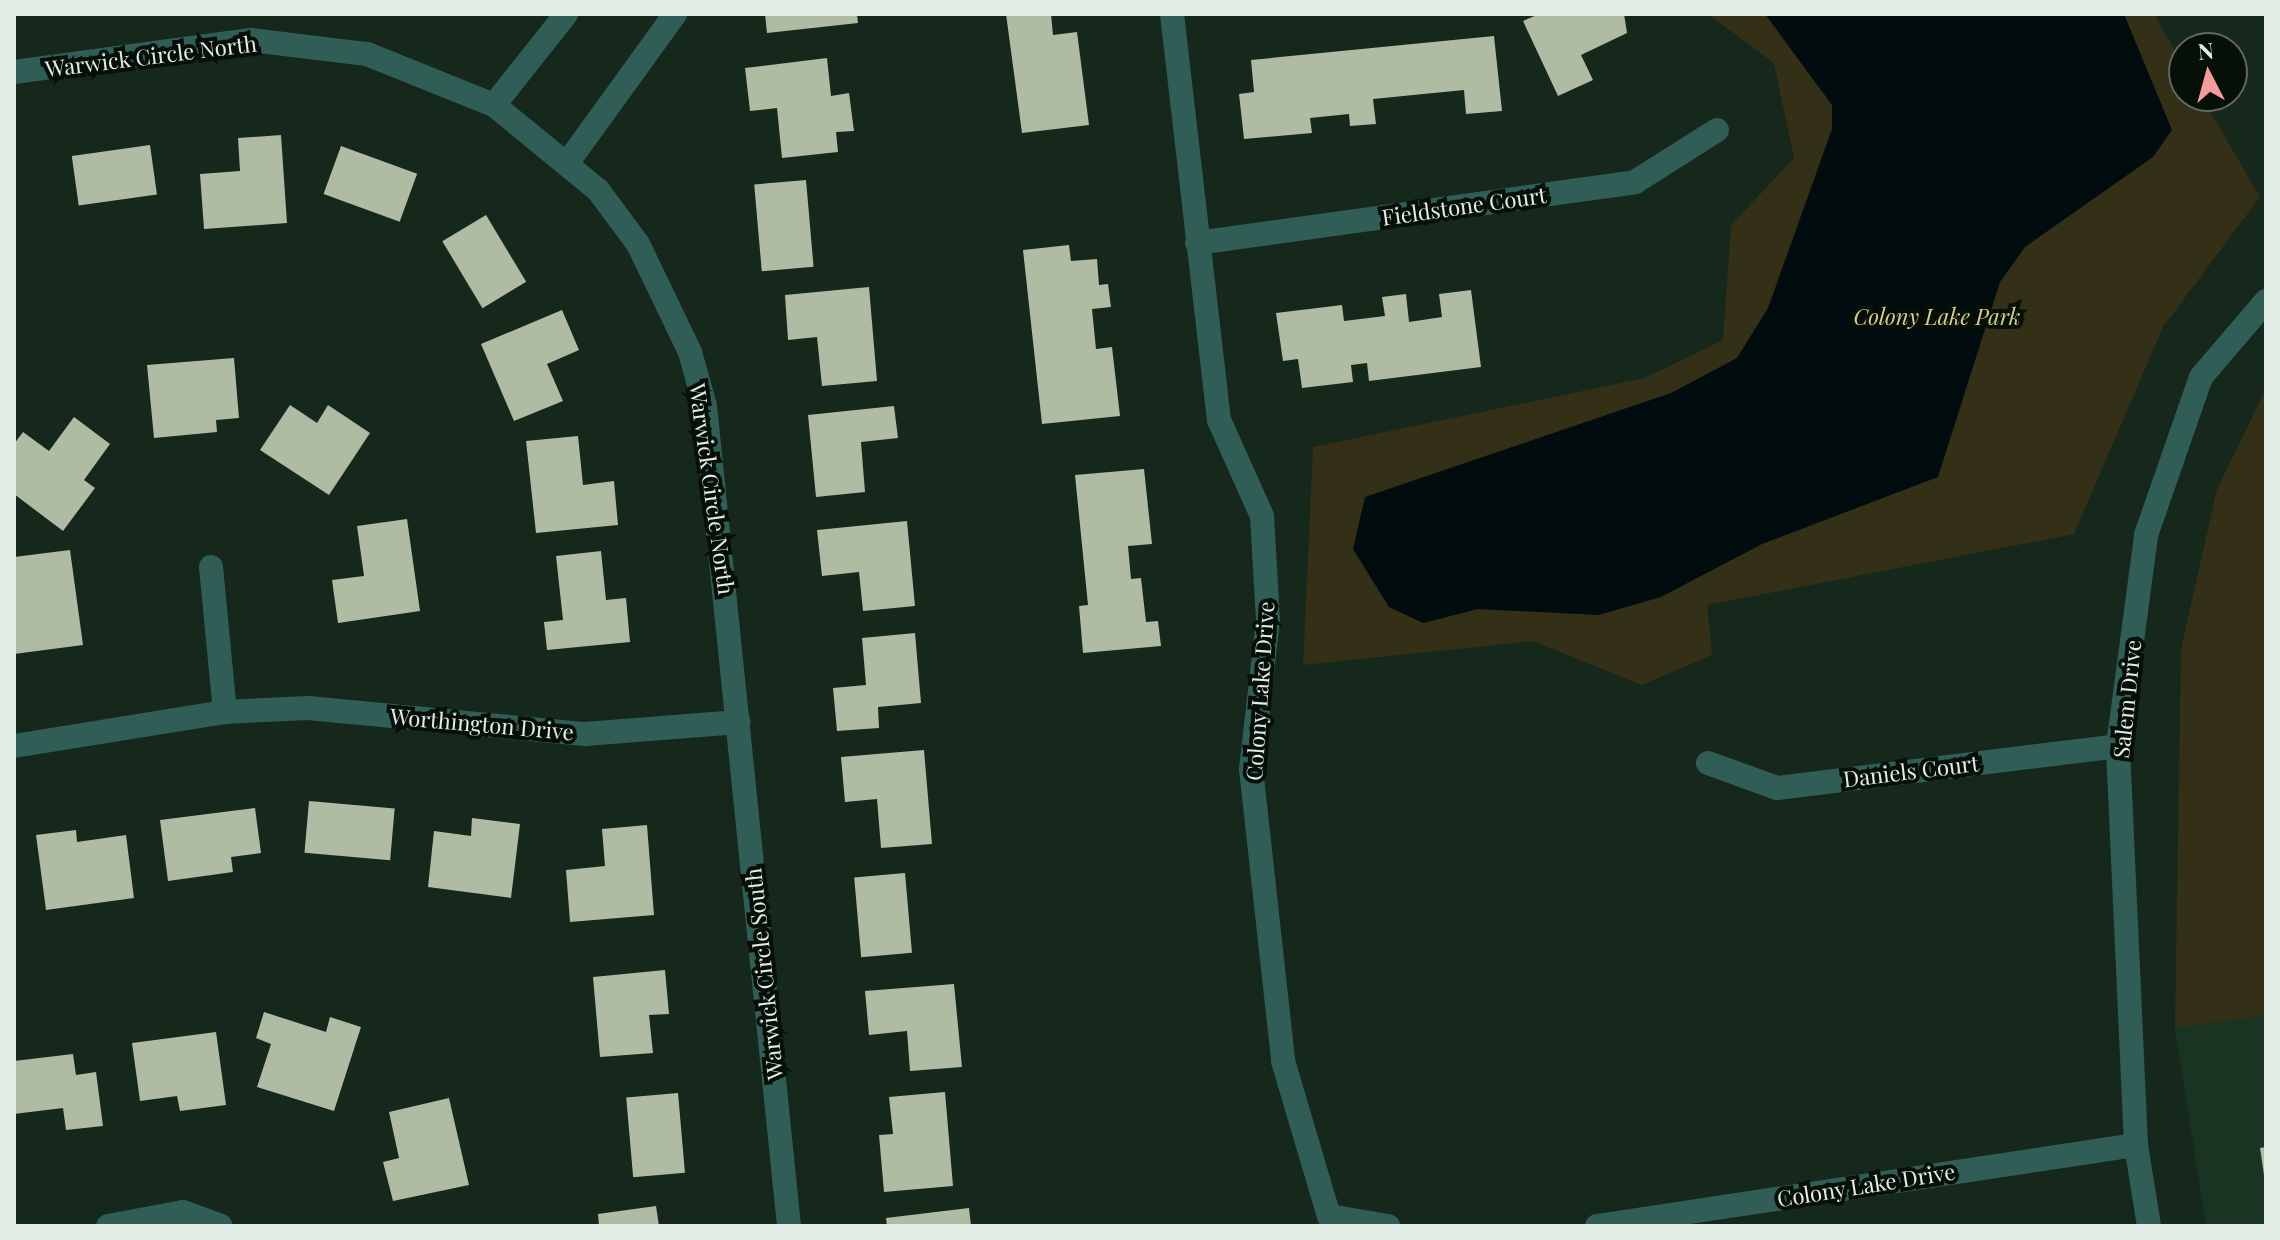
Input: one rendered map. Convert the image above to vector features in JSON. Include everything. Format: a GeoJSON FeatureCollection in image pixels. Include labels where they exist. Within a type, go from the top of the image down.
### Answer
{"type":"FeatureCollection","features":[{"type":"Feature","properties":{"kind":"street"},"geometry":{"type":"LineString","coordinates":[[494,105],[566,14]]}},
{"type":"Feature","properties":{"kind":"street"},"geometry":{"type":"LineString","coordinates":[[568,162],[675,14]]}},
{"type":"Feature","properties":{"kind":"street","name":"Colony Lake Drive"},"geometry":{"type":"LineString","coordinates":[[1172,14],[1219,420],[1262,516],[1268,620],[1251,769],[1283,1061],[1329,1216],[1388,1226]]}},
{"type":"Feature","properties":{"kind":"street","name":"Warwick Circle North"},"geometry":{"type":"LineString","coordinates":[[14,72],[251,40],[367,54],[494,105],[568,162],[638,244],[690,352],[714,476],[739,722]]}},
{"type":"Feature","properties":{"kind":"street","name":"Fieldstone Court"},"geometry":{"type":"LineString","coordinates":[[1197,243],[1635,182],[1717,130]]}},
{"type":"Feature","properties":{"kind":"street","name":"Salem Drive"},"geometry":{"type":"LineString","coordinates":[[2149,1226],[2136,1145],[2118,746],[2146,535],[2201,377],[2266,301]]}},
{"type":"Feature","properties":{"kind":"street"},"geometry":{"type":"LineString","coordinates":[[211,567],[225,712]]}},
{"type":"Feature","properties":{"kind":"street","name":"Worthington Drive"},"geometry":{"type":"LineString","coordinates":[[14,746],[225,712],[308,708],[585,734],[739,722]]}},
{"type":"Feature","properties":{"kind":"street","name":"Warwick Circle South"},"geometry":{"type":"LineString","coordinates":[[739,722],[789,1226]]}},
{"type":"Feature","properties":{"kind":"street","name":"Daniels Court"},"geometry":{"type":"LineString","coordinates":[[1708,763],[1777,788],[2118,746]]}},
{"type":"Feature","properties":{"kind":"street","name":"Colony Lake Drive"},"geometry":{"type":"LineString","coordinates":[[1597,1226],[2136,1145]]}},
{"type":"Feature","properties":{"kind":"street"},"geometry":{"type":"LineString","coordinates":[[108,1226],[183,1212],[221,1226]]}},
{"type":"Feature","properties":{"kind":"shaded area"},"geometry":{"type":"Polygon","coordinates":[[[1765,14],[2124,14],[2172,130],[2153,157],[2025,247],[2000,282],[1938,477],[1762,544],[1661,597],[1599,615],[1478,609],[1423,623],[1389,607],[1353,549],[1365,497],[1671,393],[1737,358],[1768,308],[1832,129],[1832,105],[1765,14]]]}},
{"type":"Feature","properties":{"kind":"shaded area"},"geometry":{"type":"Polygon","coordinates":[[[2266,1016],[2266,1226],[2206,1226],[2175,1028],[2266,1016]]]}},
{"type":"Feature","properties":{"kind":"green space","name":"Colony Lake Park"},"geometry":{"type":"Polygon","coordinates":[[[1708,14],[2154,14],[2168,38],[2168,112],[2210,112],[2260,197],[2163,327],[2074,534],[1707,605],[1712,655],[1642,685],[1533,641],[1303,665],[1313,447],[1645,378],[1723,340],[1731,225],[1794,158],[1774,63],[1708,14]]]}},
{"type":"Feature","properties":{"kind":"green space"},"geometry":{"type":"Polygon","coordinates":[[[2266,389],[2266,1016],[2175,1028],[2181,649],[2217,489],[2266,389]]]}},
{"type":"Feature","properties":{"kind":"building"},"geometry":{"type":"Polygon","coordinates":[[[765,14],[857,14],[858,23],[767,33],[765,14]]]}},
{"type":"Feature","properties":{"kind":"building"},"geometry":{"type":"Polygon","coordinates":[[[1006,14],[1051,14],[1053,35],[1077,32],[1089,125],[1022,133],[1006,14]]]}},
{"type":"Feature","properties":{"kind":"building"},"geometry":{"type":"Polygon","coordinates":[[[1539,14],[1624,14],[1627,33],[1581,55],[1593,80],[1558,96],[1523,21],[1539,14]]]}},
{"type":"Feature","properties":{"kind":"building"},"geometry":{"type":"Polygon","coordinates":[[[1494,36],[1502,111],[1466,114],[1464,90],[1373,99],[1376,124],[1350,126],[1349,114],[1310,118],[1312,133],[1244,139],[1239,94],[1254,92],[1251,60],[1494,36]]]}},
{"type":"Feature","properties":{"kind":"building"},"geometry":{"type":"Polygon","coordinates":[[[827,58],[831,96],[849,93],[854,131],[836,132],[838,152],[782,158],[777,108],[750,111],[745,68],[827,58]]]}},
{"type":"Feature","properties":{"kind":"building"},"geometry":{"type":"Polygon","coordinates":[[[281,135],[287,223],[204,229],[200,174],[240,171],[238,138],[281,135]]]}},
{"type":"Feature","properties":{"kind":"building"},"geometry":{"type":"Polygon","coordinates":[[[150,145],[157,195],[79,206],[72,156],[150,145]]]}},
{"type":"Feature","properties":{"kind":"building"},"geometry":{"type":"Polygon","coordinates":[[[341,146],[417,174],[400,222],[324,194],[341,146]]]}},
{"type":"Feature","properties":{"kind":"building"},"geometry":{"type":"Polygon","coordinates":[[[806,180],[814,267],[762,271],[754,185],[806,180]]]}},
{"type":"Feature","properties":{"kind":"building"},"geometry":{"type":"Polygon","coordinates":[[[486,215],[526,282],[482,308],[442,241],[486,215]]]}},
{"type":"Feature","properties":{"kind":"building"},"geometry":{"type":"Polygon","coordinates":[[[1069,245],[1071,261],[1097,259],[1099,285],[1108,284],[1111,307],[1092,309],[1096,349],[1112,347],[1120,416],[1042,424],[1023,250],[1069,245]]]}},
{"type":"Feature","properties":{"kind":"building"},"geometry":{"type":"Polygon","coordinates":[[[869,287],[877,381],[822,386],[817,337],[788,340],[785,295],[869,287]]]}},
{"type":"Feature","properties":{"kind":"building"},"geometry":{"type":"Polygon","coordinates":[[[1471,290],[1481,367],[1369,381],[1367,363],[1351,365],[1353,382],[1302,388],[1298,359],[1283,361],[1276,313],[1342,305],[1344,321],[1385,316],[1382,297],[1406,294],[1409,322],[1442,317],[1439,294],[1471,290]]]}},
{"type":"Feature","properties":{"kind":"building"},"geometry":{"type":"Polygon","coordinates":[[[562,310],[579,350],[547,364],[563,401],[514,421],[481,344],[562,310]]]}},
{"type":"Feature","properties":{"kind":"building"},"geometry":{"type":"Polygon","coordinates":[[[234,358],[239,418],[216,420],[217,432],[154,438],[147,365],[234,358]]]}},
{"type":"Feature","properties":{"kind":"building"},"geometry":{"type":"Polygon","coordinates":[[[290,405],[317,423],[328,405],[370,433],[329,495],[260,450],[290,405]]]}},
{"type":"Feature","properties":{"kind":"building"},"geometry":{"type":"Polygon","coordinates":[[[894,406],[898,438],[861,442],[865,492],[816,497],[808,415],[894,406]]]}},
{"type":"Feature","properties":{"kind":"building"},"geometry":{"type":"Polygon","coordinates":[[[74,417],[110,444],[84,480],[95,488],[63,531],[14,494],[14,444],[23,432],[49,451],[74,417]]]}},
{"type":"Feature","properties":{"kind":"building"},"geometry":{"type":"Polygon","coordinates":[[[578,436],[583,485],[614,481],[618,525],[536,533],[526,441],[578,436]]]}},
{"type":"Feature","properties":{"kind":"building"},"geometry":{"type":"Polygon","coordinates":[[[1144,469],[1152,544],[1128,546],[1131,579],[1141,578],[1146,622],[1158,621],[1161,646],[1083,653],[1079,606],[1088,605],[1075,475],[1144,469]]]}},
{"type":"Feature","properties":{"kind":"building"},"geometry":{"type":"Polygon","coordinates":[[[407,519],[420,611],[338,623],[332,580],[364,576],[357,526],[407,519]]]}},
{"type":"Feature","properties":{"kind":"building"},"geometry":{"type":"Polygon","coordinates":[[[907,521],[915,606],[863,611],[859,572],[822,576],[817,530],[907,521]]]}},
{"type":"Feature","properties":{"kind":"building"},"geometry":{"type":"Polygon","coordinates":[[[70,550],[83,645],[14,654],[14,557],[70,550]]]}},
{"type":"Feature","properties":{"kind":"building"},"geometry":{"type":"Polygon","coordinates":[[[601,551],[606,600],[626,598],[630,642],[547,650],[544,622],[563,620],[556,556],[601,551]]]}},
{"type":"Feature","properties":{"kind":"building"},"geometry":{"type":"Polygon","coordinates":[[[915,633],[921,703],[878,707],[879,728],[837,731],[833,688],[866,685],[862,638],[915,633]]]}},
{"type":"Feature","properties":{"kind":"building"},"geometry":{"type":"Polygon","coordinates":[[[924,750],[932,844],[881,848],[877,799],[845,802],[841,757],[924,750]]]}},
{"type":"Feature","properties":{"kind":"building"},"geometry":{"type":"Polygon","coordinates":[[[309,801],[395,808],[390,860],[304,853],[309,801]]]}},
{"type":"Feature","properties":{"kind":"building"},"geometry":{"type":"Polygon","coordinates":[[[255,808],[261,853],[231,857],[233,872],[168,881],[160,820],[255,808]]]}},
{"type":"Feature","properties":{"kind":"building"},"geometry":{"type":"Polygon","coordinates":[[[472,818],[520,824],[511,898],[428,887],[434,831],[471,836],[472,818]]]}},
{"type":"Feature","properties":{"kind":"building"},"geometry":{"type":"Polygon","coordinates":[[[647,825],[654,915],[570,922],[566,870],[605,866],[602,829],[647,825]]]}},
{"type":"Feature","properties":{"kind":"building"},"geometry":{"type":"Polygon","coordinates":[[[76,830],[77,842],[126,835],[134,898],[46,910],[36,835],[76,830]]]}},
{"type":"Feature","properties":{"kind":"building"},"geometry":{"type":"Polygon","coordinates":[[[905,873],[912,953],[861,957],[854,877],[905,873]]]}},
{"type":"Feature","properties":{"kind":"building"},"geometry":{"type":"Polygon","coordinates":[[[665,970],[669,1014],[649,1015],[653,1053],[600,1057],[593,977],[665,970]]]}},
{"type":"Feature","properties":{"kind":"building"},"geometry":{"type":"Polygon","coordinates":[[[954,984],[962,1067],[910,1071],[907,1031],[869,1035],[865,991],[954,984]]]}},
{"type":"Feature","properties":{"kind":"building"},"geometry":{"type":"Polygon","coordinates":[[[264,1012],[326,1032],[330,1017],[361,1027],[334,1111],[257,1087],[271,1044],[256,1038],[264,1012]]]}},
{"type":"Feature","properties":{"kind":"building"},"geometry":{"type":"Polygon","coordinates":[[[216,1032],[226,1105],[180,1111],[177,1096],[140,1101],[132,1043],[216,1032]]]}},
{"type":"Feature","properties":{"kind":"building"},"geometry":{"type":"Polygon","coordinates":[[[73,1054],[76,1075],[96,1072],[103,1126],[66,1130],[63,1108],[14,1114],[14,1061],[73,1054]]]}},
{"type":"Feature","properties":{"kind":"building"},"geometry":{"type":"Polygon","coordinates":[[[945,1092],[953,1186],[884,1192],[879,1135],[893,1134],[889,1097],[945,1092]]]}},
{"type":"Feature","properties":{"kind":"building"},"geometry":{"type":"Polygon","coordinates":[[[678,1093],[685,1173],[633,1177],[626,1098],[678,1093]]]}},
{"type":"Feature","properties":{"kind":"building"},"geometry":{"type":"Polygon","coordinates":[[[449,1098],[469,1185],[393,1201],[383,1162],[399,1158],[389,1112],[449,1098]]]}},
{"type":"Feature","properties":{"kind":"building"},"geometry":{"type":"Polygon","coordinates":[[[2266,1147],[2266,1175],[2264,1175],[2260,1148],[2266,1147]]]}},
{"type":"Feature","properties":{"kind":"building"},"geometry":{"type":"Polygon","coordinates":[[[656,1206],[659,1226],[599,1226],[598,1214],[656,1206]]]}},
{"type":"Feature","properties":{"kind":"building"},"geometry":{"type":"Polygon","coordinates":[[[969,1208],[971,1226],[887,1226],[886,1218],[969,1208]]]}}]}
